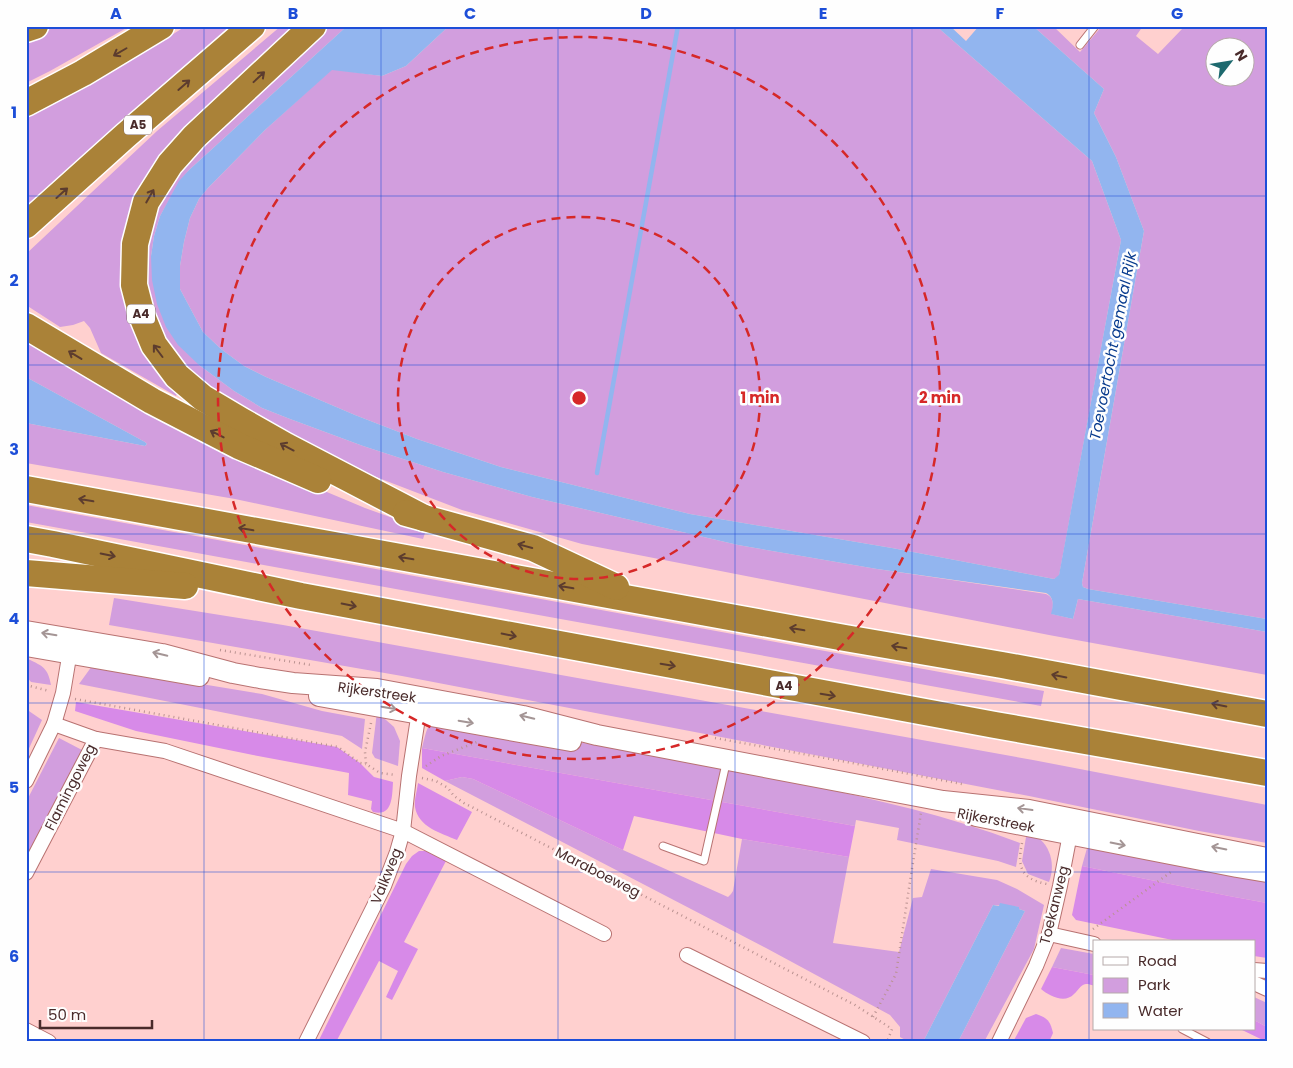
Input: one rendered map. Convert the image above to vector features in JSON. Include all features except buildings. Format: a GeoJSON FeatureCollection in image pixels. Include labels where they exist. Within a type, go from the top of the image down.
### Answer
{"type":"FeatureCollection","features":[{"type":"Feature","properties":{"kind":"highway"},"geometry":{"type":"LineString","coordinates":[[26,29],[35,26]]}},
{"type":"Feature","properties":{"kind":"highway"},"geometry":{"type":"LineString","coordinates":[[26,103],[83,73],[161,26]]}},
{"type":"Feature","properties":{"kind":"highway","name":"A5"},"geometry":{"type":"LineString","coordinates":[[26,225],[252,26]]}},
{"type":"Feature","properties":{"kind":"highway","name":"A4"},"geometry":{"type":"LineString","coordinates":[[313,26],[195,136],[170,164],[146,202],[135,244],[134,285],[142,316],[154,345],[177,376],[203,398],[286,446],[424,518]]}},
{"type":"Feature","properties":{"kind":"highway","name":"A4"},"geometry":{"type":"LineString","coordinates":[[26,326],[152,401],[238,446],[369,501],[533,548],[648,602]]}},
{"type":"Feature","properties":{"kind":"highway","name":"A4"},"geometry":{"type":"LineString","coordinates":[[26,489],[1267,714]]}},
{"type":"Feature","properties":{"kind":"highway","name":"A4"},"geometry":{"type":"LineString","coordinates":[[26,539],[301,596],[986,724],[1267,773]]}},
{"type":"Feature","properties":{"kind":"highway","name":"A4"},"geometry":{"type":"LineString","coordinates":[[26,573],[301,596]]}},
{"type":"Feature","properties":{"kind":"street","name":"Rijkerstreek"},"geometry":{"type":"LineString","coordinates":[[26,631],[71,645],[374,705],[420,706],[726,763],[943,800],[1029,810],[1071,827],[1237,867],[1267,872]]}},
{"type":"Feature","properties":{"kind":"street","name":"Rijkerstreek"},"geometry":{"type":"LineString","coordinates":[[26,646],[71,645],[154,652],[233,673],[260,678],[293,683],[377,689],[420,706]]}},
{"type":"Feature","properties":{"kind":"street"},"geometry":{"type":"LineString","coordinates":[[26,782],[54,724],[71,645]]}},
{"type":"Feature","properties":{"kind":"street","name":"Valkweg"},"geometry":{"type":"LineString","coordinates":[[306,1042],[384,886],[397,852],[403,831],[420,706]]}},
{"type":"Feature","properties":{"kind":"street","name":"Flamingoweg"},"geometry":{"type":"LineString","coordinates":[[26,873],[96,739],[54,724]]}},
{"type":"Feature","properties":{"kind":"street"},"geometry":{"type":"LineString","coordinates":[[96,739],[165,751],[403,831],[604,934]]}},
{"type":"Feature","properties":{"kind":"street","name":"Rijkerstreek"},"geometry":{"type":"LineString","coordinates":[[726,763],[922,806],[1026,825],[1071,827],[1267,858]]}},
{"type":"Feature","properties":{"kind":"street","name":"Toekanweg"},"geometry":{"type":"LineString","coordinates":[[999,1042],[1036,966],[1049,934],[1071,827]]}},
{"type":"Feature","properties":{"kind":"street"},"geometry":{"type":"LineString","coordinates":[[1049,934],[1093,944]]}},
{"type":"Feature","properties":{"kind":"street"},"geometry":{"type":"LineString","coordinates":[[687,955],[863,1042]]}},
{"type":"Feature","properties":{"kind":"street"},"geometry":{"type":"LineString","coordinates":[[26,1030],[49,1042]]}},
{"type":"Feature","properties":{"kind":"lane"},"geometry":{"type":"LineString","coordinates":[[1080,45],[1096,26]]}},
{"type":"Feature","properties":{"kind":"lane"},"geometry":{"type":"LineString","coordinates":[[663,846],[704,861],[726,763]]}},
{"type":"Feature","properties":{"kind":"lane"},"geometry":{"type":"LineString","coordinates":[[1184,1030],[1207,1042]]}},
{"type":"Feature","properties":{"kind":"path"},"geometry":{"type":"LineString","coordinates":[[26,685],[62,693]]}},
{"type":"Feature","properties":{"kind":"path","name":"Maraboeweg"},"geometry":{"type":"LineString","coordinates":[[62,693],[78,700],[338,747],[360,763],[366,764],[380,773],[436,781],[448,788],[454,796],[464,803],[855,1005],[892,1029],[887,1042]]}},
{"type":"Feature","properties":{"kind":"path"},"geometry":{"type":"LineString","coordinates":[[366,764],[365,752],[374,705]]}},
{"type":"Feature","properties":{"kind":"path"},"geometry":{"type":"LineString","coordinates":[[409,776],[441,756],[484,739]]}},
{"type":"Feature","properties":{"kind":"path"},"geometry":{"type":"LineString","coordinates":[[873,1017],[896,974],[922,806]]}},
{"type":"Feature","properties":{"kind":"path"},"geometry":{"type":"LineString","coordinates":[[1026,825],[1019,860],[1021,868],[1031,879],[1060,886]]}},
{"type":"Feature","properties":{"kind":"path"},"geometry":{"type":"LineString","coordinates":[[1076,941],[1172,871]]}},
{"type":"Feature","properties":{"kind":"green space"},"geometry":{"type":"Polygon","coordinates":[[[47,26],[130,26],[26,83],[26,34],[47,26]]]}},
{"type":"Feature","properties":{"kind":"green space"},"geometry":{"type":"Polygon","coordinates":[[[186,26],[233,26],[26,209],[26,116],[107,73],[186,26]]]}},
{"type":"Feature","properties":{"kind":"green space"},"geometry":{"type":"Polygon","coordinates":[[[281,26],[309,26],[190,133],[129,244],[181,386],[176,396],[101,353],[90,328],[84,321],[60,327],[26,305],[26,254],[157,131],[281,26]]]}},
{"type":"Feature","properties":{"kind":"green space"},"geometry":{"type":"Polygon","coordinates":[[[323,26],[347,26],[189,170],[180,181],[160,216],[154,236],[151,256],[199,365],[234,391],[262,408],[363,446],[443,472],[532,497],[738,545],[877,569],[1046,594],[1052,600],[1052,614],[1073,619],[1078,599],[1267,632],[1267,675],[1049,635],[582,544],[462,510],[376,477],[295,441],[180,371],[139,283],[151,203],[174,167],[323,26]]]}},
{"type":"Feature","properties":{"kind":"green space"},"geometry":{"type":"Polygon","coordinates":[[[449,26],[936,26],[1092,161],[1121,240],[1059,576],[1054,579],[892,548],[690,514],[501,467],[417,439],[355,415],[266,377],[244,366],[221,349],[203,332],[180,289],[180,266],[184,242],[190,218],[199,199],[265,130],[332,69],[382,76],[406,66],[449,26]]]}},
{"type":"Feature","properties":{"kind":"green space"},"geometry":{"type":"Polygon","coordinates":[[[1033,26],[1053,26],[1080,52],[1102,26],[1143,26],[1136,36],[1158,54],[1183,28],[1181,26],[1267,26],[1267,619],[1083,587],[1082,583],[1144,231],[1116,157],[1094,113],[1104,89],[1033,26]]]}},
{"type":"Feature","properties":{"kind":"green space"},"geometry":{"type":"Polygon","coordinates":[[[26,337],[241,456],[365,508],[426,530],[423,539],[235,499],[26,463],[26,423],[145,446],[147,444],[26,377],[26,337]]]}},
{"type":"Feature","properties":{"kind":"green space"},"geometry":{"type":"Polygon","coordinates":[[[26,505],[1044,691],[1041,706],[26,522],[26,505]]]}},
{"type":"Feature","properties":{"kind":"green space"},"geometry":{"type":"Polygon","coordinates":[[[114,598],[283,625],[1033,760],[1267,805],[1267,843],[402,676],[109,625],[114,598]]]}},
{"type":"Feature","properties":{"kind":"green space"},"geometry":{"type":"Polygon","coordinates":[[[28,659],[44,668],[51,685],[31,682],[26,676],[28,659]]]}},
{"type":"Feature","properties":{"kind":"green space"},"geometry":{"type":"Polygon","coordinates":[[[92,666],[262,694],[322,711],[365,719],[362,749],[342,736],[79,684],[92,666]]]}},
{"type":"Feature","properties":{"kind":"green space"},"geometry":{"type":"Polygon","coordinates":[[[26,709],[42,720],[26,755],[26,709]]]}},
{"type":"Feature","properties":{"kind":"green space"},"geometry":{"type":"Polygon","coordinates":[[[377,712],[394,727],[400,741],[398,766],[375,758],[372,753],[377,712]]]}},
{"type":"Feature","properties":{"kind":"green space"},"geometry":{"type":"Polygon","coordinates":[[[453,720],[760,775],[913,809],[994,833],[1020,843],[1016,867],[998,861],[897,840],[899,828],[856,820],[855,826],[422,748],[430,725],[453,720]]]}},
{"type":"Feature","properties":{"kind":"green space"},"geometry":{"type":"Polygon","coordinates":[[[59,738],[82,750],[26,860],[26,802],[59,738]]]}},
{"type":"Feature","properties":{"kind":"green space"},"geometry":{"type":"Polygon","coordinates":[[[462,777],[473,779],[728,897],[733,891],[742,839],[849,857],[833,943],[899,952],[913,898],[922,897],[931,869],[997,880],[1044,905],[1034,949],[984,1042],[958,1042],[1025,911],[1019,909],[1019,907],[993,905],[923,1042],[909,1042],[900,1037],[900,1027],[890,1015],[766,948],[445,781],[462,777]]]}},
{"type":"Feature","properties":{"kind":"green space"},"geometry":{"type":"Polygon","coordinates":[[[1027,831],[1040,839],[1049,852],[1052,866],[1049,882],[1028,874],[1022,861],[1027,831]]]}},
{"type":"Feature","properties":{"kind":"green space"},"geometry":{"type":"Polygon","coordinates":[[[1089,841],[1267,882],[1267,903],[1082,866],[1089,841]]]}},
{"type":"Feature","properties":{"kind":"green space"},"geometry":{"type":"Polygon","coordinates":[[[1061,948],[1093,954],[1093,975],[1052,967],[1061,948]]]}},
{"type":"Feature","properties":{"kind":"green space"},"geometry":{"type":"Polygon","coordinates":[[[1256,998],[1267,1003],[1267,1027],[1256,1021],[1256,998]]]}},
{"type":"Feature","properties":{"kind":"shaded area"},"geometry":{"type":"Polygon","coordinates":[[[76,702],[337,747],[360,763],[374,777],[393,782],[390,804],[388,808],[380,813],[373,812],[371,809],[372,801],[348,795],[349,773],[136,731],[75,711],[76,702]]]}},
{"type":"Feature","properties":{"kind":"shaded area"},"geometry":{"type":"Polygon","coordinates":[[[422,748],[855,826],[849,857],[742,839],[634,816],[623,850],[473,779],[462,777],[445,781],[422,768],[422,748]]]}},
{"type":"Feature","properties":{"kind":"shaded area"},"geometry":{"type":"Polygon","coordinates":[[[418,783],[472,812],[457,840],[437,832],[421,820],[415,807],[418,783]]]}},
{"type":"Feature","properties":{"kind":"shaded area"},"geometry":{"type":"Polygon","coordinates":[[[419,851],[427,851],[447,859],[404,942],[418,949],[392,1000],[386,997],[398,971],[379,961],[336,1042],[318,1042],[406,864],[419,851]]]}},
{"type":"Feature","properties":{"kind":"shaded area"},"geometry":{"type":"Polygon","coordinates":[[[1082,866],[1267,903],[1267,958],[1256,956],[1256,940],[1172,940],[1076,920],[1072,915],[1082,866]]]}},
{"type":"Feature","properties":{"kind":"shaded area"},"geometry":{"type":"Polygon","coordinates":[[[1052,967],[1093,975],[1093,986],[1084,985],[1070,997],[1057,998],[1041,989],[1052,967]]]}},
{"type":"Feature","properties":{"kind":"shaded area"},"geometry":{"type":"Polygon","coordinates":[[[1036,1014],[1048,1020],[1051,1026],[1053,1033],[1049,1042],[1013,1042],[1026,1018],[1036,1014]]]}},
{"type":"Feature","properties":{"kind":"shaded area"},"geometry":{"type":"Polygon","coordinates":[[[1256,1021],[1267,1027],[1267,1042],[1242,1030],[1256,1030],[1256,1021]]]}},
{"type":"Feature","properties":{"kind":"water","name":"Toevoertocht gemaal Rijk"},"geometry":{"type":"Polygon","coordinates":[[[347,26],[449,26],[406,66],[382,76],[332,70],[265,130],[199,199],[190,218],[184,242],[180,266],[180,289],[203,332],[221,349],[244,366],[266,377],[355,415],[417,439],[501,467],[690,514],[892,548],[1054,579],[1059,575],[1121,240],[1092,161],[936,26],[950,26],[966,41],[979,26],[1033,26],[1104,89],[1094,113],[1116,157],[1144,231],[1082,583],[1083,587],[1267,619],[1267,632],[1078,599],[1073,619],[1051,614],[1052,600],[1046,593],[877,569],[738,545],[532,497],[443,472],[363,446],[262,408],[234,391],[199,365],[178,345],[166,327],[157,304],[152,280],[151,256],[160,216],[179,181],[189,170],[347,26]]]}},
{"type":"Feature","properties":{"kind":"water"},"geometry":{"type":"Polygon","coordinates":[[[26,377],[147,444],[145,446],[26,423],[26,377]]]}},
{"type":"Feature","properties":{"kind":"water"},"geometry":{"type":"Polygon","coordinates":[[[1000,903],[1019,907],[1019,909],[1025,911],[958,1042],[923,1042],[993,905],[999,906],[1000,903]]]}},
{"type":"Feature","properties":{"kind":"waterway"},"geometry":{"type":"LineString","coordinates":[[597,473],[678,26]]}}]}
